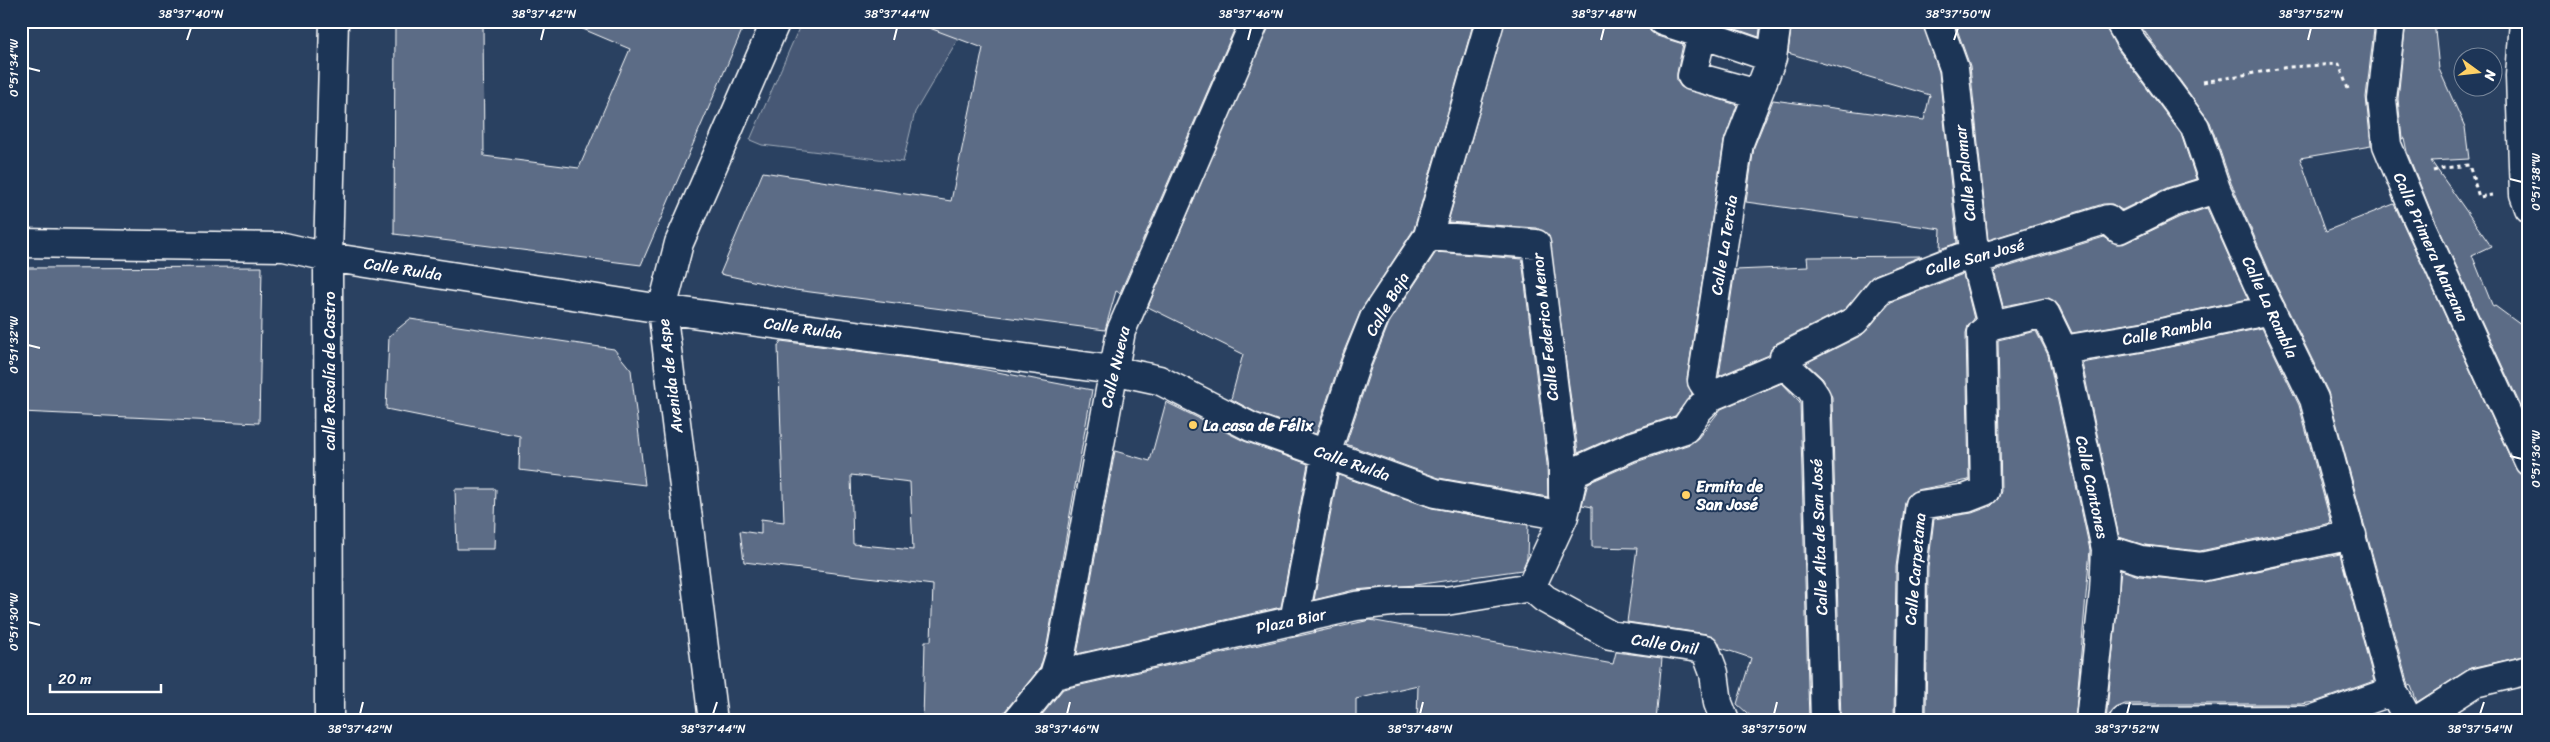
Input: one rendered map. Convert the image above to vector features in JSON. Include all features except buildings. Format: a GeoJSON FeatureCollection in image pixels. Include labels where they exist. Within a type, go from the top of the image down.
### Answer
{"type":"FeatureCollection","features":[{"type":"Feature","properties":{"kind":"street","name":"calle Rosalía de Castro"},"geometry":{"type":"LineString","coordinates":[[329,721],[328,257],[334,21]]}},
{"type":"Feature","properties":{"kind":"street","name":"Avenida de Aspe"},"geometry":{"type":"LineString","coordinates":[[713,721],[662,309],[680,243],[776,21]]}},
{"type":"Feature","properties":{"kind":"street","name":"Calle Nueva"},"geometry":{"type":"LineString","coordinates":[[1054,675],[1062,648],[1121,332],[1256,21]]}},
{"type":"Feature","properties":{"kind":"street","name":"Calle Baja"},"geometry":{"type":"LineString","coordinates":[[1294,621],[1326,454],[1356,363],[1376,316],[1428,236],[1490,21]]}},
{"type":"Feature","properties":{"kind":"street"},"geometry":{"type":"LineString","coordinates":[[1662,21],[1772,58]]}},
{"type":"Feature","properties":{"kind":"street","name":"Calle La Tercia"},"geometry":{"type":"LineString","coordinates":[[1712,396],[1702,381],[1739,143],[1772,58],[1778,21]]}},
{"type":"Feature","properties":{"kind":"street","name":"Calle Palomar"},"geometry":{"type":"LineString","coordinates":[[1937,21],[1954,68],[1975,260],[1992,325]]}},
{"type":"Feature","properties":{"kind":"street","name":"Calle La Rambla"},"geometry":{"type":"LineString","coordinates":[[2119,21],[2165,89],[2195,127],[2216,189],[2314,399],[2393,691],[2408,721]]}},
{"type":"Feature","properties":{"kind":"street","name":"Calle Primera Manzana"},"geometry":{"type":"LineString","coordinates":[[2391,21],[2382,99],[2388,146],[2402,182],[2527,454]]}},
{"type":"Feature","properties":{"kind":"street"},"geometry":{"type":"LineString","coordinates":[[2526,25],[2520,76],[2524,194],[2529,208]]}},
{"type":"Feature","properties":{"kind":"street"},"geometry":{"type":"LineString","coordinates":[[1702,34],[1692,76],[1758,94]]}},
{"type":"Feature","properties":{"kind":"street","name":"Calle San José"},"geometry":{"type":"LineString","coordinates":[[1564,516],[1574,472],[1630,447],[1685,429],[1698,410],[1712,396],[1785,365],[1784,357],[1855,321],[1881,289],[1960,258],[1975,260],[2108,219],[2119,229],[2174,202],[2216,189]]}},
{"type":"Feature","properties":{"kind":"street","name":"Calle Federico Menor"},"geometry":{"type":"LineString","coordinates":[[1428,236],[1536,244],[1563,463],[1564,516]]}},
{"type":"Feature","properties":{"kind":"street","name":"Calle Rulda"},"geometry":{"type":"LineString","coordinates":[[21,243],[284,247],[328,257],[662,309],[1113,370],[1159,380],[1251,427],[1435,492],[1564,516]]}},
{"type":"Feature","properties":{"kind":"street","name":"Calle Rambla"},"geometry":{"type":"LineString","coordinates":[[2063,350],[2148,336],[2271,310]]}},
{"type":"Feature","properties":{"kind":"street","name":"Calle Cantones"},"geometry":{"type":"LineString","coordinates":[[1992,325],[2045,313],[2063,350],[2106,550],[2104,591],[2090,721]]}},
{"type":"Feature","properties":{"kind":"street","name":"Calle Carpetana"},"geometry":{"type":"LineString","coordinates":[[1910,721],[1912,567],[1920,505],[1967,498],[1985,491],[1982,333],[1992,325]]}},
{"type":"Feature","properties":{"kind":"street","name":"Calle Alta de San José"},"geometry":{"type":"LineString","coordinates":[[1785,365],[1810,388],[1816,397],[1825,721]]}},
{"type":"Feature","properties":{"kind":"street"},"geometry":{"type":"LineString","coordinates":[[1531,587],[1564,516]]}},
{"type":"Feature","properties":{"kind":"street"},"geometry":{"type":"LineString","coordinates":[[2106,550],[2141,560],[2202,567],[2352,535]]}},
{"type":"Feature","properties":{"kind":"street","name":"Plaza Biar"},"geometry":{"type":"LineString","coordinates":[[1054,675],[1356,606],[1400,602],[1446,601],[1531,587]]}},
{"type":"Feature","properties":{"kind":"street","name":"Calle Onil"},"geometry":{"type":"LineString","coordinates":[[1531,587],[1545,599],[1610,635],[1705,649],[1714,673],[1718,703],[1726,721]]}},
{"type":"Feature","properties":{"kind":"street"},"geometry":{"type":"LineString","coordinates":[[2416,721],[2475,683],[2529,670]]}},
{"type":"Feature","properties":{"kind":"street"},"geometry":{"type":"LineString","coordinates":[[1017,721],[1054,675]]}},
{"type":"Feature","properties":{"kind":"street"},"geometry":{"type":"LineString","coordinates":[[2124,721],[2311,720],[2393,691]]}},
{"type":"Feature","properties":{"kind":"path"},"geometry":{"type":"LineString","coordinates":[[2165,89],[2289,67],[2339,64],[2351,98],[2382,99]]}},
{"type":"Feature","properties":{"kind":"path"},"geometry":{"type":"LineString","coordinates":[[2402,182],[2444,168],[2469,165],[2479,198],[2494,195]]}},
{"type":"Feature","properties":{"kind":"shaded area"},"geometry":{"type":"Polygon","coordinates":[[[802,21],[950,21],[965,27],[915,112],[903,162],[762,145],[750,140],[802,21]]]}},
{"type":"Feature","properties":{"kind":"place","name":"La casa de Félix"},"geometry":{"type":"Point","coordinates":[1193,425]}},
{"type":"Feature","properties":{"kind":"place","name":"Ermita de San José"},"geometry":{"type":"Point","coordinates":[1686,495]}}]}
